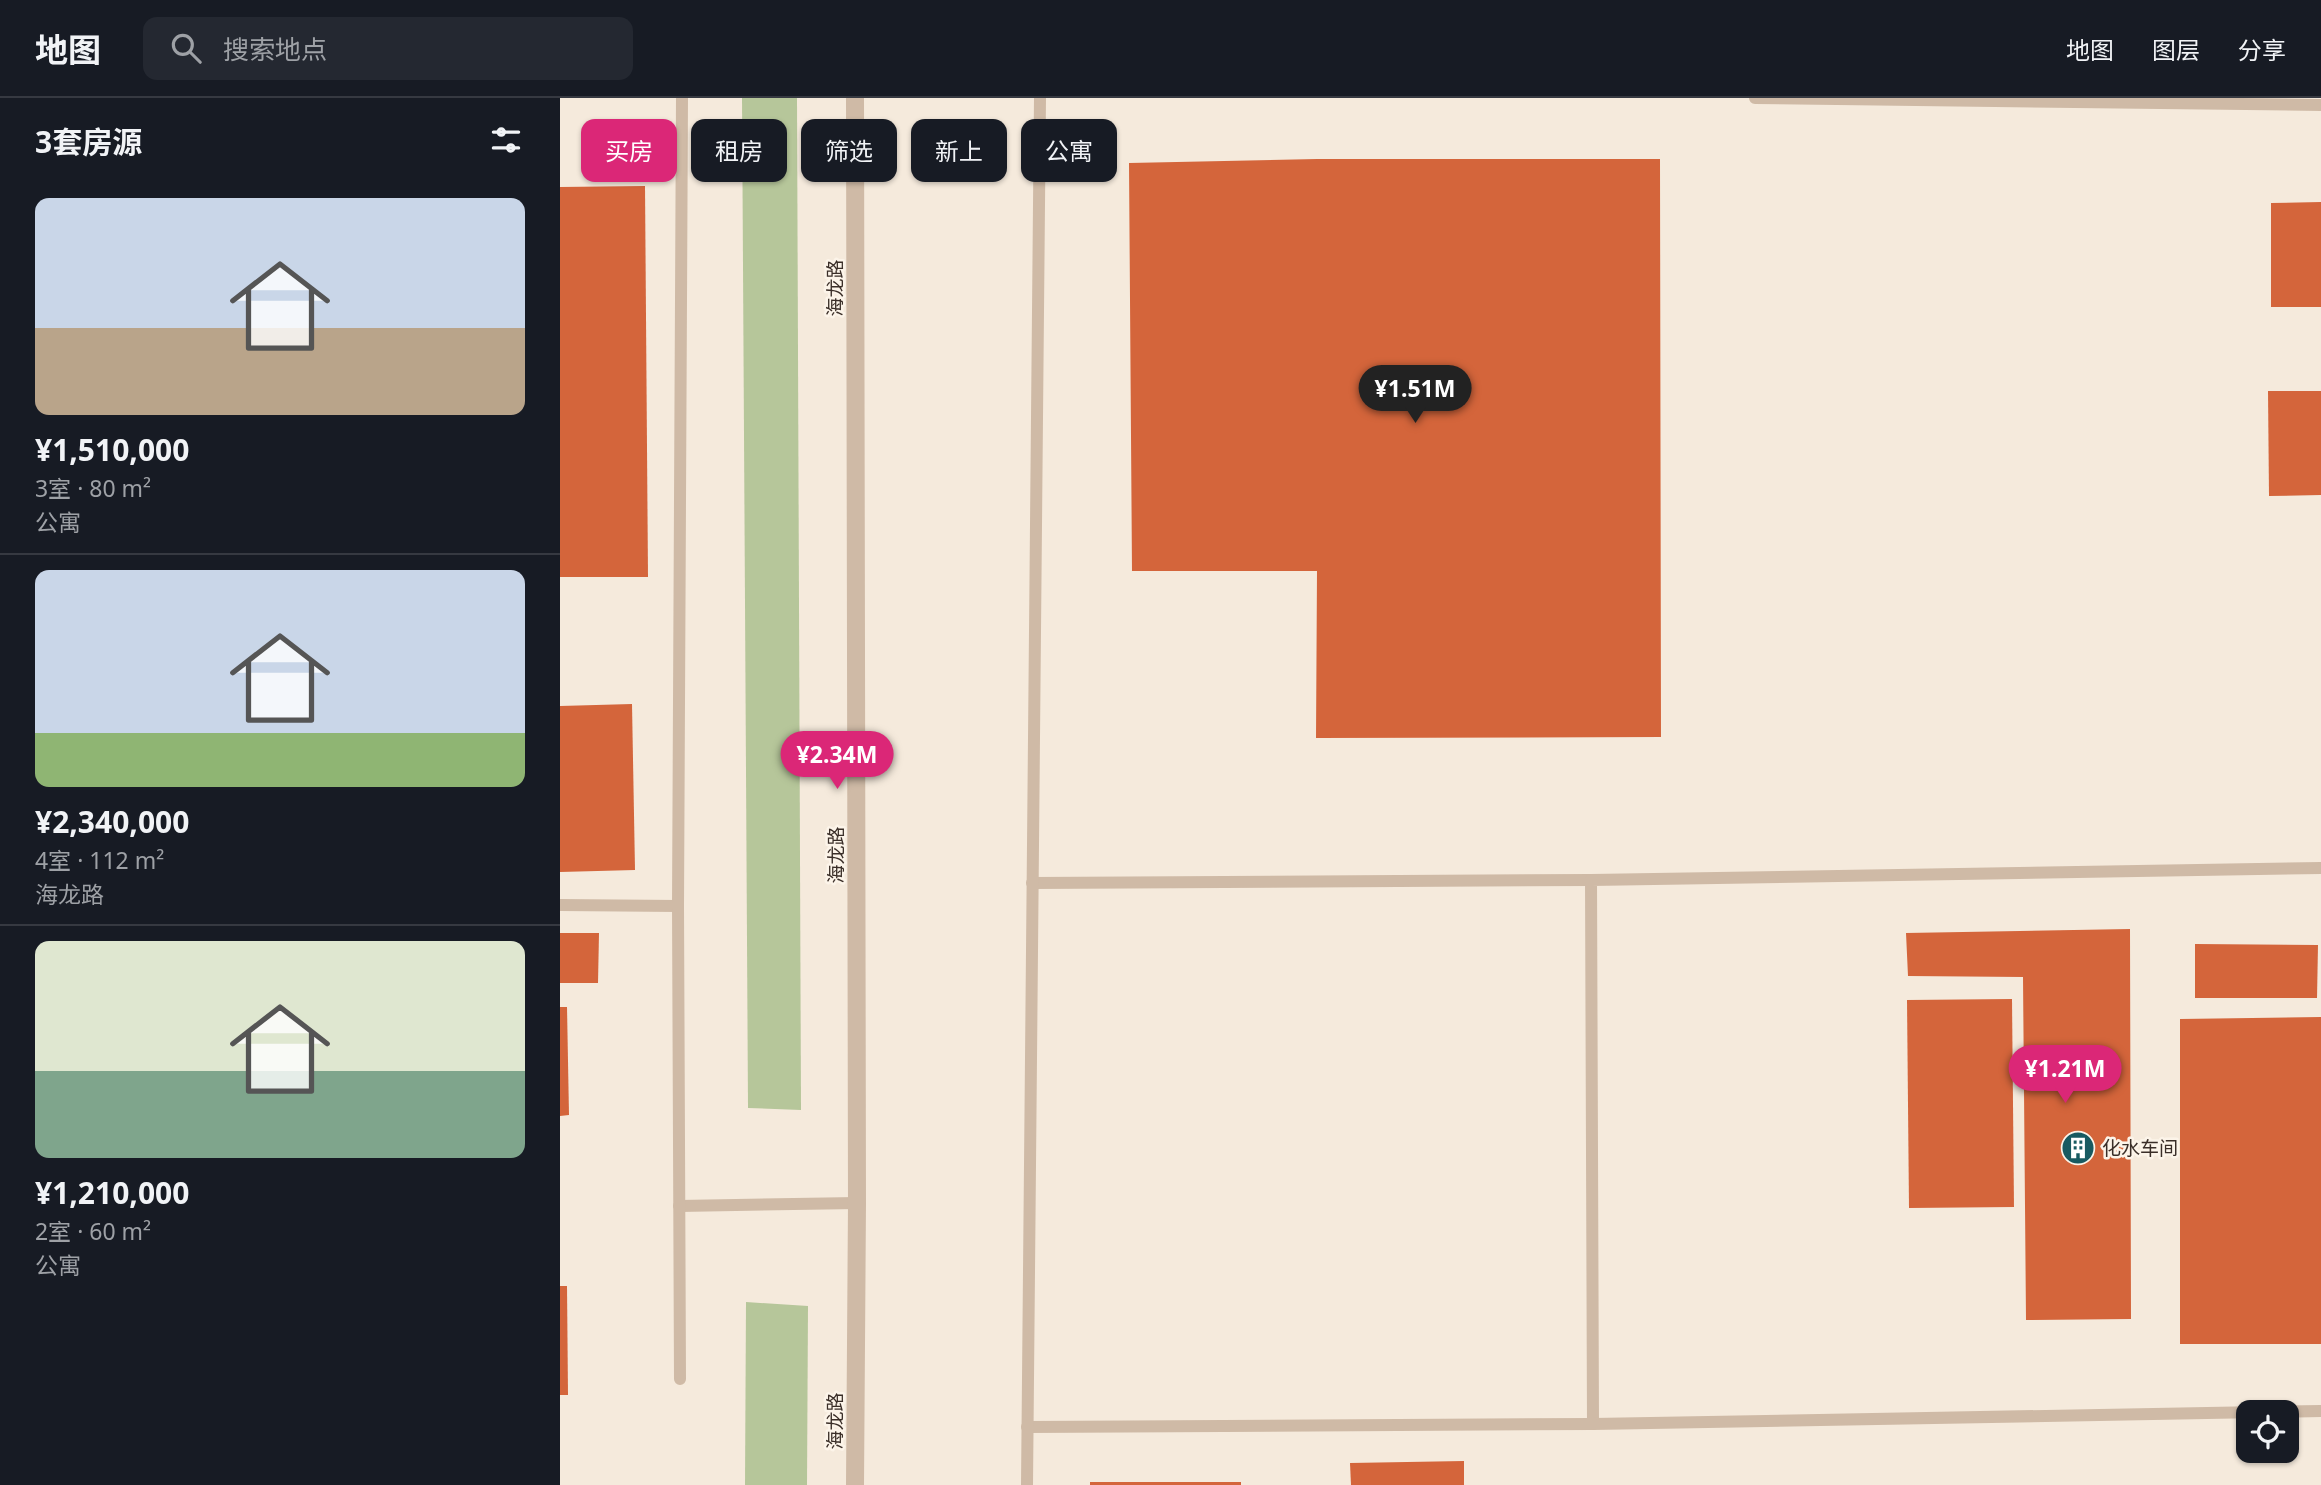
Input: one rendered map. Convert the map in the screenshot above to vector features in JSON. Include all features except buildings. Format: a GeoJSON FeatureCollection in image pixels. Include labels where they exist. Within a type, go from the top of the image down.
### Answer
{"type":"FeatureCollection","features":[{"type":"Feature","properties":{"kind":"street","name":"海龙路"},"geometry":{"type":"LineString","coordinates":[[855,1485],[856,98]]}},
{"type":"Feature","properties":{"kind":"lane"},"geometry":{"type":"LineString","coordinates":[[680,1379],[678,906],[682,98]]}},
{"type":"Feature","properties":{"kind":"lane"},"geometry":{"type":"LineString","coordinates":[[1027,1485],[1040,98]]}},
{"type":"Feature","properties":{"kind":"lane"},"geometry":{"type":"LineString","coordinates":[[1755,98],[2321,104]]}},
{"type":"Feature","properties":{"kind":"lane"},"geometry":{"type":"LineString","coordinates":[[1032,883],[1591,880],[2321,868]]}},
{"type":"Feature","properties":{"kind":"lane"},"geometry":{"type":"LineString","coordinates":[[1591,880],[1593,1424]]}},
{"type":"Feature","properties":{"kind":"lane"},"geometry":{"type":"LineString","coordinates":[[560,905],[678,906]]}},
{"type":"Feature","properties":{"kind":"lane"},"geometry":{"type":"LineString","coordinates":[[679,1206],[857,1203]]}},
{"type":"Feature","properties":{"kind":"lane"},"geometry":{"type":"LineString","coordinates":[[1027,1427],[1593,1424],[2321,1410]]}},
{"type":"Feature","properties":{"kind":"green space"},"geometry":{"type":"Polygon","coordinates":[[[742,98],[797,98],[801,1110],[748,1108],[742,182],[787,182],[787,119],[742,119],[742,98]]]}},
{"type":"Feature","properties":{"kind":"green space"},"geometry":{"type":"Polygon","coordinates":[[[746,1302],[808,1306],[807,1485],[745,1485],[746,1302]]]}},
{"type":"Feature","properties":{"kind":"place","name":"化水车间"},"geometry":{"type":"Point","coordinates":[2078,1148]}}]}
